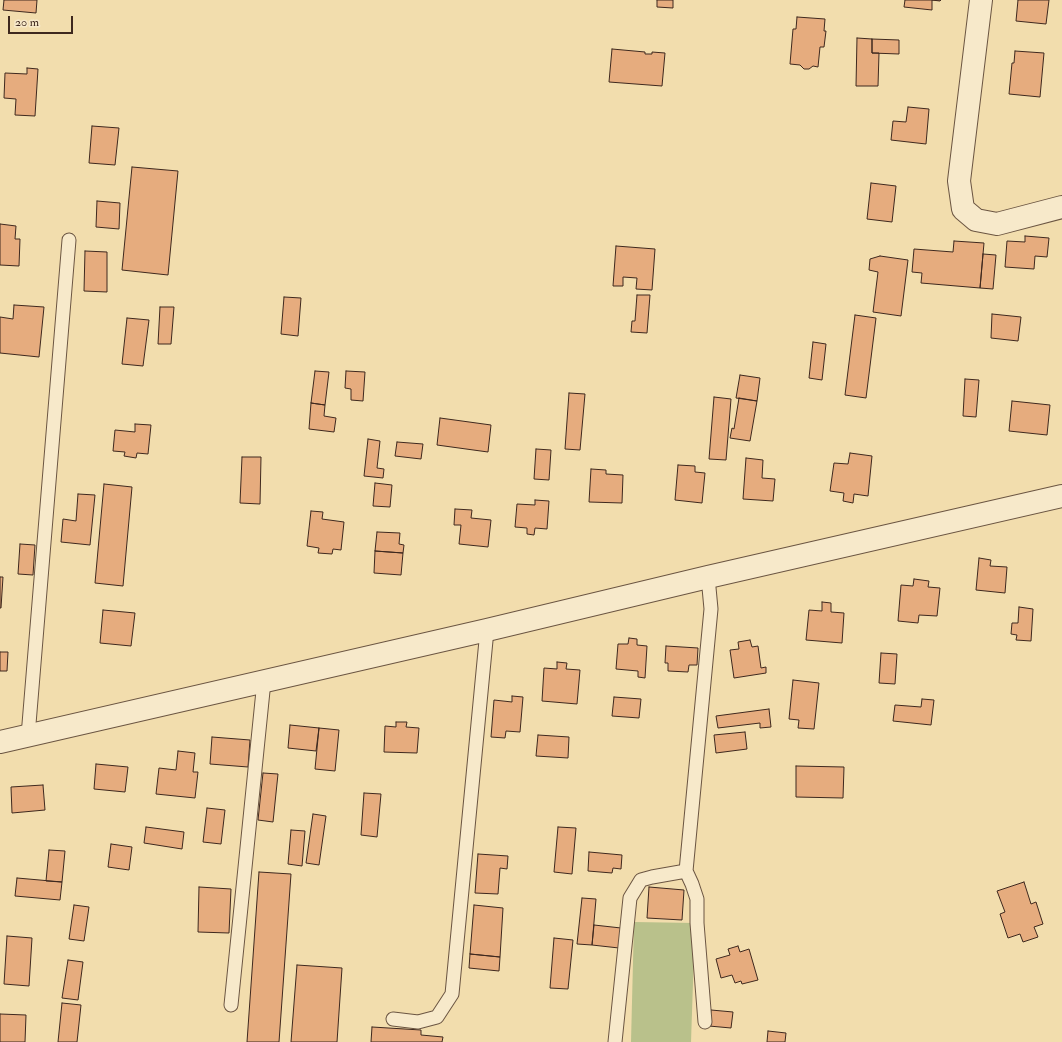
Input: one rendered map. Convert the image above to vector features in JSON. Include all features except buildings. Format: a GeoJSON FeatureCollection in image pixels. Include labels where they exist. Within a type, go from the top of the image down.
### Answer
{"type":"FeatureCollection","features":[{"type":"Feature","properties":{"kind":"street"},"geometry":{"type":"LineString","coordinates":[[981,0],[959,181],[963,209],[976,220],[997,224],[1062,207]]}},
{"type":"Feature","properties":{"kind":"street"},"geometry":{"type":"LineString","coordinates":[[0,742],[1062,496]]}},
{"type":"Feature","properties":{"kind":"lane"},"geometry":{"type":"LineString","coordinates":[[28,736],[69,240]]}},
{"type":"Feature","properties":{"kind":"lane"},"geometry":{"type":"LineString","coordinates":[[705,1022],[697,923],[697,899],[686,872],[711,609],[708,577]]}},
{"type":"Feature","properties":{"kind":"lane"},"geometry":{"type":"LineString","coordinates":[[393,1019],[418,1022],[437,1017],[452,994],[487,630]]}},
{"type":"Feature","properties":{"kind":"lane"},"geometry":{"type":"LineString","coordinates":[[231,1005],[264,681]]}},
{"type":"Feature","properties":{"kind":"lane"},"geometry":{"type":"LineString","coordinates":[[615,1042],[630,898],[641,880],[686,872]]}},
{"type":"Feature","properties":{"kind":"green space"},"geometry":{"type":"Polygon","coordinates":[[[634,922],[695,923],[691,1042],[631,1042],[634,922]]]}}]}
